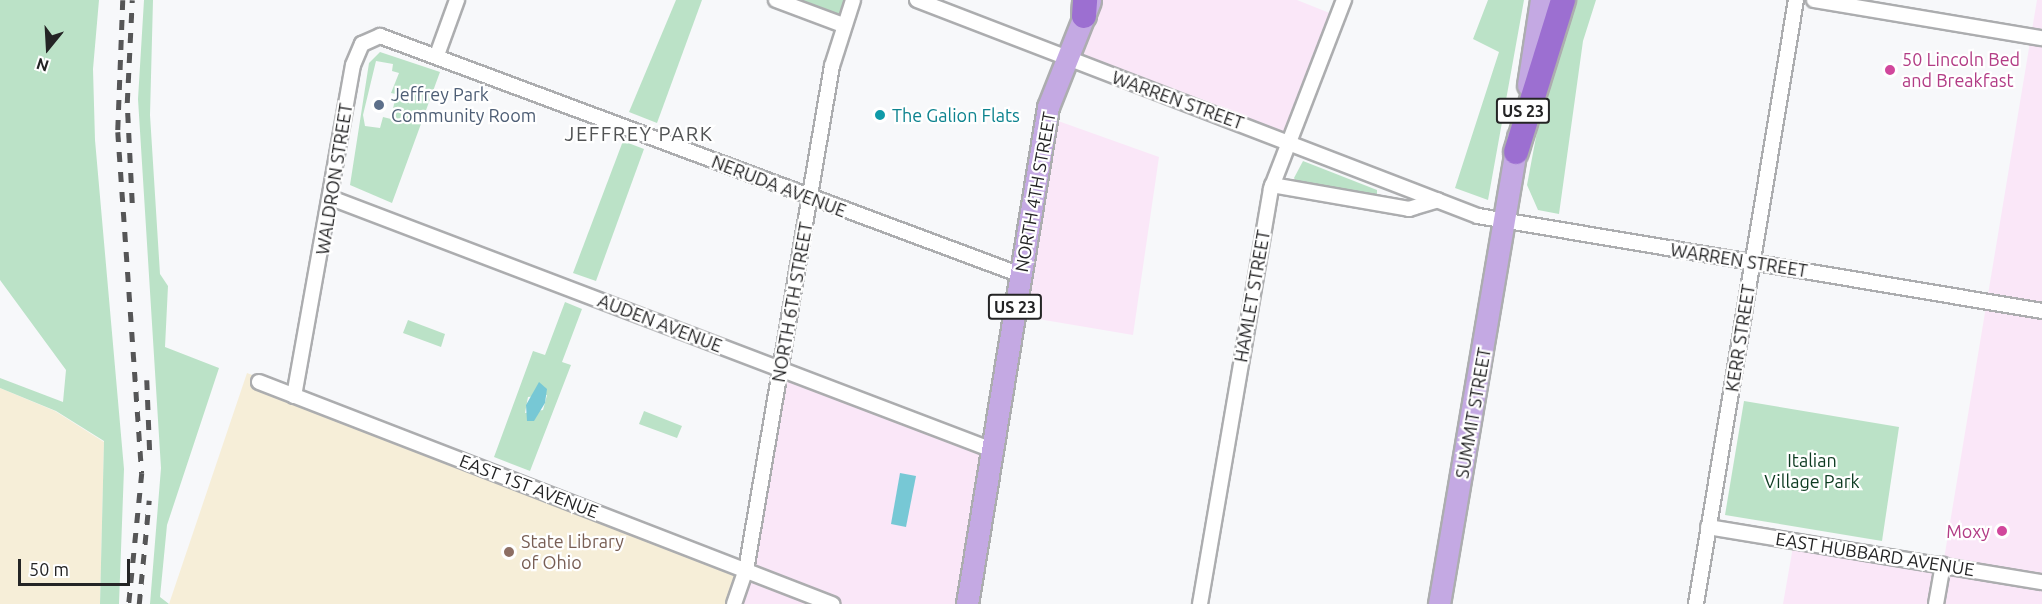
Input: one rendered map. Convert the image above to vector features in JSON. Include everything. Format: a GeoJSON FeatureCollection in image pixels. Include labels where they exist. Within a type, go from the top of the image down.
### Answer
{"type":"FeatureCollection","features":[{"type":"Feature","properties":{"kind":"highway"},"geometry":{"type":"LineString","coordinates":[[1516,152],[1563,0]]}},
{"type":"Feature","properties":{"kind":"main road","name":"US 23"},"geometry":{"type":"LineString","coordinates":[[1506,222],[1541,0]]}},
{"type":"Feature","properties":{"kind":"main road","name":"NORTH 4TH STREET"},"geometry":{"type":"LineString","coordinates":[[967,604],[990,448],[1048,107],[1086,5]]}},
{"type":"Feature","properties":{"kind":"main road","name":"SUMMIT STREET"},"geometry":{"type":"LineString","coordinates":[[1440,604],[1506,222]]}},
{"type":"Feature","properties":{"kind":"street"},"geometry":{"type":"LineString","coordinates":[[437,55],[457,0]]}},
{"type":"Feature","properties":{"kind":"street"},"geometry":{"type":"LineString","coordinates":[[776,0],[843,25]]}},
{"type":"Feature","properties":{"kind":"street","name":"NORTH 6TH STREET"},"geometry":{"type":"LineString","coordinates":[[734,604],[746,570],[843,25],[853,0]]}},
{"type":"Feature","properties":{"kind":"street","name":"WARREN STREET"},"geometry":{"type":"LineString","coordinates":[[918,0],[1438,200],[1506,222],[2042,311]]}},
{"type":"Feature","properties":{"kind":"street","name":"HAMLET STREET"},"geometry":{"type":"LineString","coordinates":[[1200,604],[1272,184],[1344,0]]}},
{"type":"Feature","properties":{"kind":"street","name":"KERR STREET"},"geometry":{"type":"LineString","coordinates":[[1696,604],[1796,0]]}},
{"type":"Feature","properties":{"kind":"street"},"geometry":{"type":"LineString","coordinates":[[1814,0],[2036,37]]}},
{"type":"Feature","properties":{"kind":"street","name":"WALDRON STREET"},"geometry":{"type":"LineString","coordinates":[[294,396],[357,50],[380,36],[437,55]]}},
{"type":"Feature","properties":{"kind":"street","name":"NERUDA AVENUE"},"geometry":{"type":"LineString","coordinates":[[437,55],[811,198],[1021,275]]}},
{"type":"Feature","properties":{"kind":"street"},"geometry":{"type":"LineString","coordinates":[[1272,184],[1409,209],[1438,200]]}},
{"type":"Feature","properties":{"kind":"street","name":"AUDEN AVENUE"},"geometry":{"type":"LineString","coordinates":[[331,198],[990,448]]}},
{"type":"Feature","properties":{"kind":"street","name":"EAST 1ST AVENUE"},"geometry":{"type":"LineString","coordinates":[[259,382],[832,604]]}},
{"type":"Feature","properties":{"kind":"street","name":"EAST HUBBARD AVENUE"},"geometry":{"type":"LineString","coordinates":[[1708,527],[2042,582]]}},
{"type":"Feature","properties":{"kind":"street"},"geometry":{"type":"LineString","coordinates":[[1936,604],[1942,565]]}},
{"type":"Feature","properties":{"kind":"shaded area"},"geometry":{"type":"Polygon","coordinates":[[[1078,0],[1297,0],[1337,16],[1287,142],[1067,59],[1078,0]]]}},
{"type":"Feature","properties":{"kind":"shaded area"},"geometry":{"type":"Polygon","coordinates":[[[2037,0],[2042,0],[2042,604],[1783,604],[1794,541],[1943,565],[2037,0]]]}},
{"type":"Feature","properties":{"kind":"shaded area"},"geometry":{"type":"Polygon","coordinates":[[[1047,117],[1159,157],[1133,335],[1014,315],[1047,117]]]}},
{"type":"Feature","properties":{"kind":"shaded area"},"geometry":{"type":"Polygon","coordinates":[[[783,371],[992,452],[968,604],[839,604],[749,569],[783,371]]]}},
{"type":"Feature","properties":{"kind":"shaded area"},"geometry":{"type":"Polygon","coordinates":[[[247,373],[746,570],[733,604],[169,604],[247,373]]]}},
{"type":"Feature","properties":{"kind":"shaded area"},"geometry":{"type":"Polygon","coordinates":[[[0,388],[55,411],[104,442],[100,604],[0,604],[0,388]]]}},
{"type":"Feature","properties":{"kind":"shaded area"},"geometry":{"type":"Polygon","coordinates":[[[746,570],[832,604],[733,604],[746,570]]]}},
{"type":"Feature","properties":{"kind":"green space"},"geometry":{"type":"Polygon","coordinates":[[[0,0],[99,0],[93,69],[95,140],[124,469],[119,604],[100,604],[104,441],[56,411],[0,388],[0,378],[63,402],[66,370],[0,280],[0,0]]]}},
{"type":"Feature","properties":{"kind":"green space"},"geometry":{"type":"Polygon","coordinates":[[[144,0],[153,0],[150,115],[160,274],[168,286],[165,347],[219,368],[167,525],[160,597],[169,604],[150,604],[161,468],[138,99],[144,0]]]}},
{"type":"Feature","properties":{"kind":"green space"},"geometry":{"type":"Polygon","coordinates":[[[676,0],[702,0],[657,123],[629,112],[676,0]]]}},
{"type":"Feature","properties":{"kind":"green space"},"geometry":{"type":"Polygon","coordinates":[[[776,0],[853,0],[843,25],[776,0]]]}},
{"type":"Feature","properties":{"kind":"green space"},"geometry":{"type":"Polygon","coordinates":[[[1488,0],[1524,0],[1488,200],[1455,188],[1499,52],[1473,39],[1488,0]]]}},
{"type":"Feature","properties":{"kind":"green space"},"geometry":{"type":"Polygon","coordinates":[[[1575,0],[1596,0],[1583,41],[1559,214],[1538,210],[1527,185],[1539,121],[1575,0]]]}},
{"type":"Feature","properties":{"kind":"green space"},"geometry":{"type":"Polygon","coordinates":[[[380,52],[440,72],[392,203],[350,185],[369,63],[380,52]],[[376,61],[363,115],[365,126],[380,128],[383,117],[391,119],[396,94],[391,93],[399,73],[392,71],[393,64],[376,61]]]}},
{"type":"Feature","properties":{"kind":"green space"},"geometry":{"type":"Polygon","coordinates":[[[623,141],[644,149],[596,281],[573,273],[623,141]]]}},
{"type":"Feature","properties":{"kind":"green space"},"geometry":{"type":"Polygon","coordinates":[[[1303,161],[1377,190],[1377,195],[1297,183],[1294,178],[1303,161]]]}},
{"type":"Feature","properties":{"kind":"green space"},"geometry":{"type":"Polygon","coordinates":[[[565,302],[582,309],[562,362],[571,365],[530,471],[494,457],[533,351],[545,355],[565,302]],[[547,395],[528,397],[525,413],[543,410],[547,395]]]}},
{"type":"Feature","properties":{"kind":"green space"},"geometry":{"type":"Polygon","coordinates":[[[408,320],[445,334],[441,347],[403,333],[408,320]]]}},
{"type":"Feature","properties":{"kind":"green space","name":"Italian Village Park"},"geometry":{"type":"Polygon","coordinates":[[[1744,401],[1899,427],[1882,541],[1725,515],[1744,401]]]}},
{"type":"Feature","properties":{"kind":"green space"},"geometry":{"type":"Polygon","coordinates":[[[644,411],[682,426],[677,438],[639,424],[644,411]]]}},
{"type":"Feature","properties":{"kind":"water"},"geometry":{"type":"Polygon","coordinates":[[[539,382],[547,389],[545,403],[534,421],[527,421],[526,405],[539,382]]]}},
{"type":"Feature","properties":{"kind":"water"},"geometry":{"type":"Polygon","coordinates":[[[900,473],[916,476],[906,527],[891,524],[900,473]]]}},
{"type":"Feature","properties":{"kind":"railway"},"geometry":{"type":"LineString","coordinates":[[123,0],[118,132],[142,473],[129,604]]}},
{"type":"Feature","properties":{"kind":"railway"},"geometry":{"type":"LineString","coordinates":[[132,0],[127,103],[132,203]]}},
{"type":"Feature","properties":{"kind":"railway"},"geometry":{"type":"LineString","coordinates":[[147,380],[150,455]]}},
{"type":"Feature","properties":{"kind":"railway"},"geometry":{"type":"LineString","coordinates":[[139,604],[149,500]]}},
{"type":"Feature","properties":{"kind":"place","name":"50 Lincoln Bed and Breakfast"},"geometry":{"type":"Point","coordinates":[1890,70]}},
{"type":"Feature","properties":{"kind":"place","name":"Jeffrey Park Community Room"},"geometry":{"type":"Point","coordinates":[379,105]}},
{"type":"Feature","properties":{"kind":"place","name":"The Galion Flats"},"geometry":{"type":"Point","coordinates":[880,115]}},
{"type":"Feature","properties":{"kind":"place","name":"Moxy"},"geometry":{"type":"Point","coordinates":[2002,531]}},
{"type":"Feature","properties":{"kind":"place","name":"State Library of Ohio"},"geometry":{"type":"Point","coordinates":[509,552]}},
{"type":"Feature","properties":{"kind":"district","name":"JEFFREY PARK"},"geometry":{"type":"Point","coordinates":[639,133]}}]}
